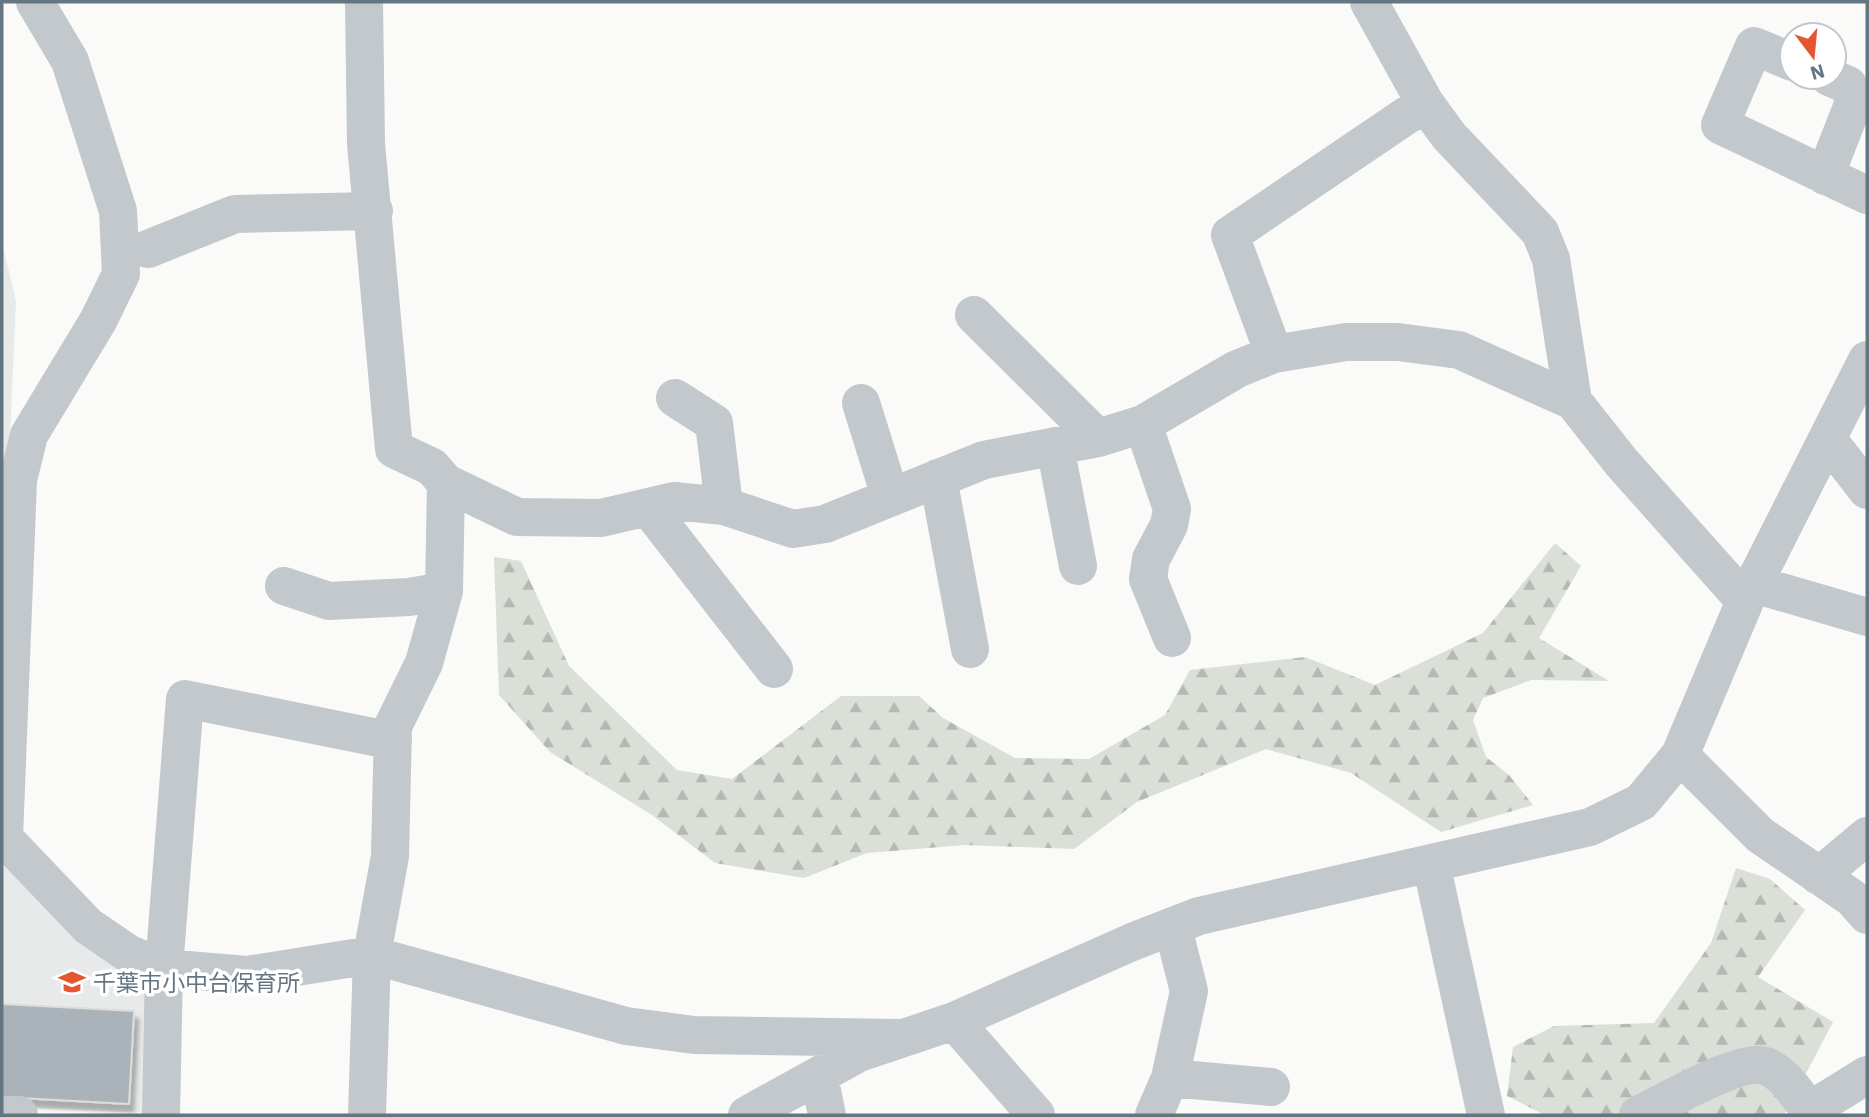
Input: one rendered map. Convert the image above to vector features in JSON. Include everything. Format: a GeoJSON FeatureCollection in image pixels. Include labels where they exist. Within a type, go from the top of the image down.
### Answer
{"type":"FeatureCollection","features":[{"type":"Feature","properties":{"kind":"street"},"geometry":{"type":"LineString","coordinates":[[35,2],[70,61],[118,211],[121,274],[98,321],[29,435],[18,480],[4,838],[88,926],[129,954],[164,968],[247,975],[372,955],[626,1026],[694,1035],[900,1038]]}},
{"type":"Feature","properties":{"kind":"street"},"geometry":{"type":"LineString","coordinates":[[364,2],[366,144],[394,449],[432,467],[446,483],[517,517],[601,518],[674,501],[724,506],[793,530],[825,524],[984,460],[1098,438],[1143,425],[1237,369],[1274,354],[1346,342],[1398,342],[1460,350],[1573,401],[1622,463],[1749,592],[1867,617]]}},
{"type":"Feature","properties":{"kind":"street"},"geometry":{"type":"LineString","coordinates":[[1370,2],[1425,103],[1450,136],[1540,232],[1551,259],[1573,401]]}},
{"type":"Feature","properties":{"kind":"street"},"geometry":{"type":"LineString","coordinates":[[1778,55],[1754,46],[1720,125],[1867,195]]}},
{"type":"Feature","properties":{"kind":"street"},"geometry":{"type":"LineString","coordinates":[[1825,176],[1854,102],[1848,85]]}},
{"type":"Feature","properties":{"kind":"street"},"geometry":{"type":"LineString","coordinates":[[1274,354],[1230,235],[1425,103]]}},
{"type":"Feature","properties":{"kind":"street"},"geometry":{"type":"LineString","coordinates":[[148,249],[235,214],[374,211]]}},
{"type":"Feature","properties":{"kind":"street"},"geometry":{"type":"LineString","coordinates":[[974,315],[1098,438]]}},
{"type":"Feature","properties":{"kind":"street"},"geometry":{"type":"LineString","coordinates":[[747,1115],[859,1053],[954,1021],[1132,942],[1199,916],[1590,827],[1641,802],[1680,755],[1749,592],[1829,441],[1867,360]]}},
{"type":"Feature","properties":{"kind":"street"},"geometry":{"type":"LineString","coordinates":[[675,398],[713,423],[724,506]]}},
{"type":"Feature","properties":{"kind":"street"},"geometry":{"type":"LineString","coordinates":[[861,403],[890,496]]}},
{"type":"Feature","properties":{"kind":"street"},"geometry":{"type":"LineString","coordinates":[[1143,425],[1172,509],[1169,525],[1151,559],[1148,579],[1172,638]]}},
{"type":"Feature","properties":{"kind":"street"},"geometry":{"type":"LineString","coordinates":[[1829,441],[1867,491]]}},
{"type":"Feature","properties":{"kind":"street"},"geometry":{"type":"LineString","coordinates":[[1055,446],[1078,566]]}},
{"type":"Feature","properties":{"kind":"street"},"geometry":{"type":"LineString","coordinates":[[938,478],[970,649]]}},
{"type":"Feature","properties":{"kind":"street"},"geometry":{"type":"LineString","coordinates":[[367,1115],[372,955],[390,856],[393,726],[424,663],[444,591],[446,483]]}},
{"type":"Feature","properties":{"kind":"street"},"geometry":{"type":"LineString","coordinates":[[648,507],[774,669]]}},
{"type":"Feature","properties":{"kind":"street"},"geometry":{"type":"LineString","coordinates":[[284,586],[329,601],[409,597],[444,591]]}},
{"type":"Feature","properties":{"kind":"street"},"geometry":{"type":"LineString","coordinates":[[161,1115],[164,968],[185,699],[393,741]]}},
{"type":"Feature","properties":{"kind":"street"},"geometry":{"type":"LineString","coordinates":[[1680,755],[1760,835],[1853,898],[1867,915]]}},
{"type":"Feature","properties":{"kind":"street"},"geometry":{"type":"LineString","coordinates":[[1819,876],[1867,836]]}},
{"type":"Feature","properties":{"kind":"street"},"geometry":{"type":"LineString","coordinates":[[1431,863],[1486,1115]]}},
{"type":"Feature","properties":{"kind":"street"},"geometry":{"type":"LineString","coordinates":[[1154,1115],[1170,1078],[1189,990],[1173,928]]}},
{"type":"Feature","properties":{"kind":"street"},"geometry":{"type":"LineString","coordinates":[[954,1021],[1027,1111]]}},
{"type":"Feature","properties":{"kind":"street"},"geometry":{"type":"LineString","coordinates":[[1638,1115],[1735,1069],[1755,1064],[1769,1067],[1784,1079],[1810,1113],[1867,1075]]}},
{"type":"Feature","properties":{"kind":"street"},"geometry":{"type":"LineString","coordinates":[[819,1076],[827,1115]]}},
{"type":"Feature","properties":{"kind":"street"},"geometry":{"type":"LineString","coordinates":[[1170,1078],[1271,1087]]}},
{"type":"Feature","properties":{"kind":"street"},"geometry":{"type":"LineString","coordinates":[[2,1115],[19,1115]]}},
{"type":"Feature","properties":{"kind":"shaded area"},"geometry":{"type":"Polygon","coordinates":[[[2,243],[16,301],[2,616],[2,243]]]}},
{"type":"Feature","properties":{"kind":"shaded area","name":"千葉市小中台保育所"},"geometry":{"type":"Polygon","coordinates":[[[2,831],[80,944],[135,972],[151,992],[145,1113],[2,1107],[2,831]]]}},
{"type":"Feature","properties":{"kind":"green space"},"geometry":{"type":"Polygon","coordinates":[[[1555,543],[1581,566],[1539,638],[1609,681],[1531,680],[1483,698],[1473,720],[1486,757],[1509,775],[1533,805],[1441,832],[1351,773],[1266,749],[1137,802],[1074,849],[965,845],[867,853],[804,878],[715,863],[652,815],[550,752],[499,695],[494,557],[521,561],[569,666],[677,770],[732,779],[841,696],[919,696],[943,718],[1015,758],[1089,759],[1165,715],[1190,670],[1305,657],[1375,685],[1483,633],[1555,543]]]}},
{"type":"Feature","properties":{"kind":"green space"},"geometry":{"type":"Polygon","coordinates":[[[1736,868],[1770,879],[1805,910],[1758,977],[1833,1022],[1784,1115],[1545,1115],[1507,1096],[1513,1047],[1554,1026],[1654,1023],[1711,943],[1736,868]]]}},
{"type":"Feature","properties":{"kind":"building"},"geometry":{"type":"Polygon","coordinates":[[[2,1004],[134,1011],[129,1104],[2,1097],[2,1004]]]}},
{"type":"Feature","properties":{"kind":"place","name":"千葉市小中台保育所"},"geometry":{"type":"Point","coordinates":[72,982]}}]}
